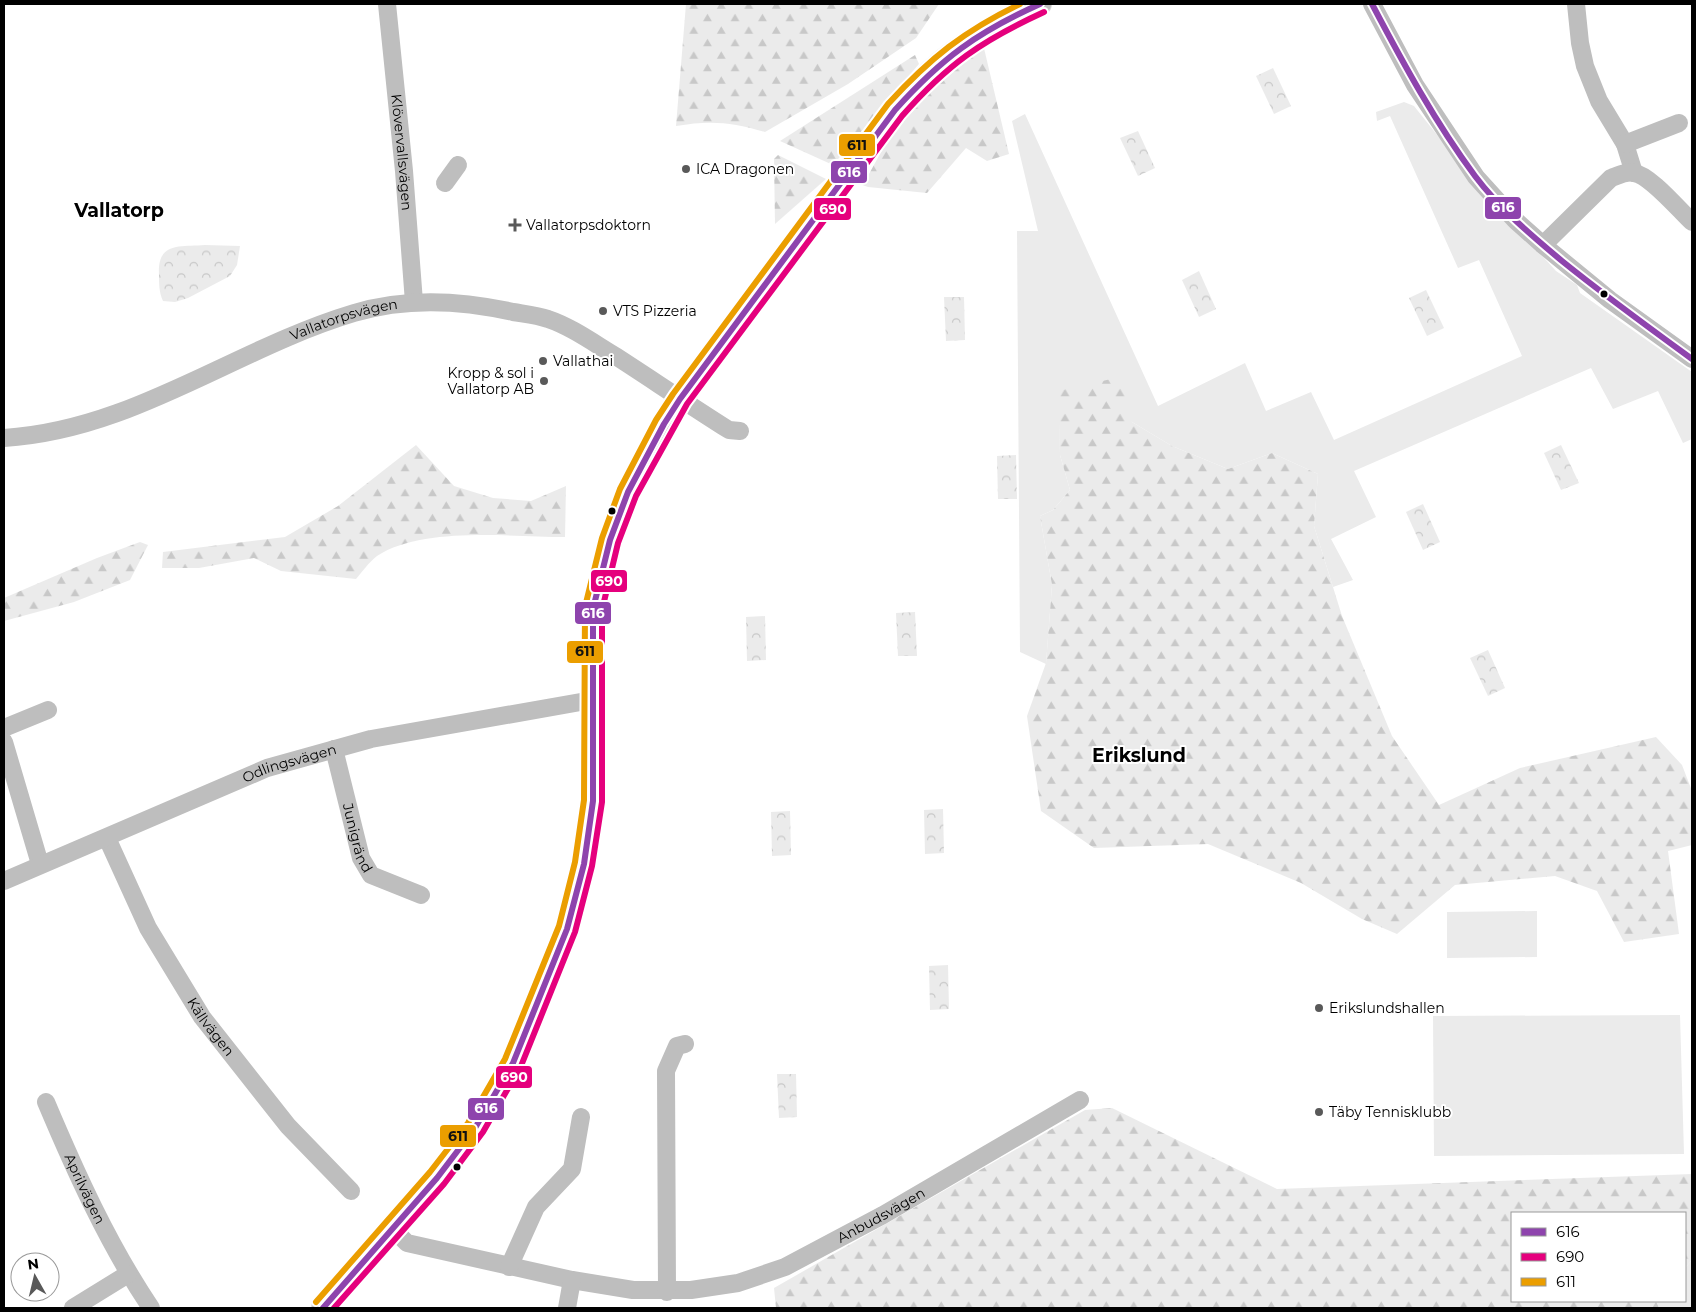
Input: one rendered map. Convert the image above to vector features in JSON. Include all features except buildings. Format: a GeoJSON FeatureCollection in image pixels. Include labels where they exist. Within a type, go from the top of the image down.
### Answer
{"type":"FeatureCollection","features":[{"type":"Feature","properties":{"kind":"main road"},"geometry":{"type":"LineString","coordinates":[[323,1308],[436,1178],[475,1128],[513,1063],[567,930],[584,864],[593,800],[593,609],[610,540],[628,492],[664,424],[680,399],[852,171],[895,110],[928,73],[1006,11],[1040,4]]}},
{"type":"Feature","properties":{"kind":"street","name":"Klövervallsvägen"},"geometry":{"type":"LineString","coordinates":[[387,4],[404,171],[414,302]]}},
{"type":"Feature","properties":{"kind":"street"},"geometry":{"type":"LineString","coordinates":[[1372,4],[1415,86],[1476,177],[1515,220],[1544,245],[1610,300],[1692,359]]}},
{"type":"Feature","properties":{"kind":"street"},"geometry":{"type":"LineString","coordinates":[[1576,4],[1580,43],[1585,66],[1599,101],[1625,144],[1634,173]]}},
{"type":"Feature","properties":{"kind":"street"},"geometry":{"type":"LineString","coordinates":[[1625,144],[1679,124]]}},
{"type":"Feature","properties":{"kind":"street"},"geometry":{"type":"LineString","coordinates":[[445,183],[458,165]]}},
{"type":"Feature","properties":{"kind":"street"},"geometry":{"type":"LineString","coordinates":[[1544,245],[1610,178],[1634,173],[1647,180],[1692,222]]}},
{"type":"Feature","properties":{"kind":"street","name":"Vallatorpsvägen"},"geometry":{"type":"LineString","coordinates":[[4,438],[20,437],[102,420],[143,404],[314,327],[356,312],[434,300],[478,304],[548,319],[589,340],[729,430],[740,430]]}},
{"type":"Feature","properties":{"kind":"street","name":"Odlingsvägen"},"geometry":{"type":"LineString","coordinates":[[4,881],[266,768],[371,739],[592,700]]}},
{"type":"Feature","properties":{"kind":"street"},"geometry":{"type":"LineString","coordinates":[[4,728],[48,710]]}},
{"type":"Feature","properties":{"kind":"street"},"geometry":{"type":"LineString","coordinates":[[4,742],[40,864]]}},
{"type":"Feature","properties":{"kind":"street","name":"Junigränd"},"geometry":{"type":"LineString","coordinates":[[334,749],[361,858],[371,875],[421,895]]}},
{"type":"Feature","properties":{"kind":"street","name":"Källvägen"},"geometry":{"type":"LineString","coordinates":[[107,838],[148,928],[202,1017],[288,1126],[351,1191]]}},
{"type":"Feature","properties":{"kind":"street"},"geometry":{"type":"LineString","coordinates":[[667,1292],[666,1071],[677,1046],[685,1044]]}},
{"type":"Feature","properties":{"kind":"street","name":"Anbudsvägen"},"geometry":{"type":"LineString","coordinates":[[392,1229],[407,1243],[509,1267],[633,1290],[667,1292],[738,1283],[785,1267],[892,1210],[1080,1100]]}},
{"type":"Feature","properties":{"kind":"street","name":"Aprilvägen"},"geometry":{"type":"LineString","coordinates":[[46,1102],[72,1162],[128,1274],[151,1308]]}},
{"type":"Feature","properties":{"kind":"street"},"geometry":{"type":"LineString","coordinates":[[509,1267],[536,1207],[572,1169],[581,1117]]}},
{"type":"Feature","properties":{"kind":"street"},"geometry":{"type":"LineString","coordinates":[[73,1308],[128,1274]]}},
{"type":"Feature","properties":{"kind":"street"},"geometry":{"type":"LineString","coordinates":[[567,1308],[572,1280]]}},
{"type":"Feature","properties":{"kind":"green space"},"geometry":{"type":"Polygon","coordinates":[[[686,4],[939,4],[916,38],[848,84],[765,132],[721,123],[676,126],[686,4]]]}},
{"type":"Feature","properties":{"kind":"green space"},"geometry":{"type":"Polygon","coordinates":[[[983,44],[1009,154],[987,161],[966,148],[927,193],[868,187],[857,183],[869,174],[886,143],[937,78],[983,44]]]}},
{"type":"Feature","properties":{"kind":"green space"},"geometry":{"type":"Polygon","coordinates":[[[915,55],[919,64],[833,165],[780,141],[915,55]]]}},
{"type":"Feature","properties":{"kind":"green space"},"geometry":{"type":"Polygon","coordinates":[[[1273,68],[1291,106],[1274,114],[1256,76],[1273,68]]]}},
{"type":"Feature","properties":{"kind":"green space"},"geometry":{"type":"Polygon","coordinates":[[[1404,102],[1414,106],[1474,181],[1556,271],[1577,285],[1580,293],[1692,372],[1692,439],[1683,443],[1658,391],[1613,409],[1591,368],[1354,471],[1376,517],[1331,539],[1353,580],[1333,587],[1314,526],[1318,474],[1272,453],[1228,469],[1172,446],[1132,422],[1059,391],[1060,455],[1070,490],[1053,510],[1040,516],[1052,585],[1046,664],[1020,652],[1017,231],[1038,231],[1012,121],[1025,114],[1158,406],[1245,363],[1266,411],[1311,392],[1334,440],[1522,356],[1479,260],[1458,268],[1390,116],[1377,121],[1376,112],[1404,102]]]}},
{"type":"Feature","properties":{"kind":"green space"},"geometry":{"type":"Polygon","coordinates":[[[1138,131],[1155,168],[1138,176],[1120,138],[1138,131]]]}},
{"type":"Feature","properties":{"kind":"green space"},"geometry":{"type":"Polygon","coordinates":[[[778,155],[826,179],[775,224],[774,159],[778,155]]]}},
{"type":"Feature","properties":{"kind":"green space"},"geometry":{"type":"Polygon","coordinates":[[[205,245],[240,246],[237,265],[230,276],[188,298],[175,302],[163,301],[159,282],[159,264],[162,257],[172,248],[205,245]]]}},
{"type":"Feature","properties":{"kind":"green space"},"geometry":{"type":"Polygon","coordinates":[[[1199,271],[1216,309],[1199,317],[1182,280],[1199,271]]]}},
{"type":"Feature","properties":{"kind":"green space"},"geometry":{"type":"Polygon","coordinates":[[[1426,290],[1444,328],[1427,336],[1409,298],[1426,290]]]}},
{"type":"Feature","properties":{"kind":"green space"},"geometry":{"type":"Polygon","coordinates":[[[944,297],[964,297],[965,340],[946,341],[944,297]]]}},
{"type":"Feature","properties":{"kind":"green space"},"geometry":{"type":"Polygon","coordinates":[[[1120,377],[1132,422],[1172,446],[1228,469],[1272,453],[1318,474],[1314,526],[1342,616],[1392,736],[1439,805],[1520,768],[1656,737],[1682,765],[1692,791],[1692,845],[1668,851],[1679,934],[1624,942],[1597,891],[1555,876],[1455,885],[1397,934],[1362,919],[1301,883],[1208,844],[1094,848],[1041,811],[1027,716],[1046,663],[1052,585],[1040,516],[1053,510],[1070,490],[1060,455],[1058,391],[1120,377]]]}},
{"type":"Feature","properties":{"kind":"green space"},"geometry":{"type":"Polygon","coordinates":[[[416,445],[454,486],[493,498],[531,501],[566,486],[565,537],[468,535],[418,540],[377,556],[356,579],[281,571],[254,558],[199,568],[162,568],[163,552],[285,537],[338,506],[416,445]]]}},
{"type":"Feature","properties":{"kind":"green space"},"geometry":{"type":"Polygon","coordinates":[[[1561,445],[1579,483],[1561,490],[1544,453],[1561,445]]]}},
{"type":"Feature","properties":{"kind":"green space"},"geometry":{"type":"Polygon","coordinates":[[[1016,455],[1017,499],[998,499],[997,456],[1016,455]]]}},
{"type":"Feature","properties":{"kind":"green space"},"geometry":{"type":"Polygon","coordinates":[[[1423,504],[1440,542],[1423,550],[1406,512],[1423,504]]]}},
{"type":"Feature","properties":{"kind":"green space"},"geometry":{"type":"Polygon","coordinates":[[[140,542],[148,545],[130,580],[74,602],[4,621],[4,598],[97,558],[140,542]]]}},
{"type":"Feature","properties":{"kind":"green space"},"geometry":{"type":"Polygon","coordinates":[[[915,612],[917,656],[898,656],[896,613],[915,612]]]}},
{"type":"Feature","properties":{"kind":"green space"},"geometry":{"type":"Polygon","coordinates":[[[765,616],[766,660],[747,661],[746,617],[765,616]]]}},
{"type":"Feature","properties":{"kind":"green space"},"geometry":{"type":"Polygon","coordinates":[[[1488,650],[1505,688],[1488,696],[1470,658],[1488,650]]]}},
{"type":"Feature","properties":{"kind":"green space"},"geometry":{"type":"Polygon","coordinates":[[[943,809],[944,853],[925,854],[924,810],[943,809]]]}},
{"type":"Feature","properties":{"kind":"green space"},"geometry":{"type":"Polygon","coordinates":[[[790,811],[791,855],[772,856],[771,812],[790,811]]]}},
{"type":"Feature","properties":{"kind":"green space"},"geometry":{"type":"Polygon","coordinates":[[[1537,911],[1537,957],[1447,958],[1447,912],[1537,911]]]}},
{"type":"Feature","properties":{"kind":"green space"},"geometry":{"type":"Polygon","coordinates":[[[948,965],[949,1009],[930,1010],[929,966],[948,965]]]}},
{"type":"Feature","properties":{"kind":"green space"},"geometry":{"type":"Polygon","coordinates":[[[1680,1015],[1684,1154],[1434,1156],[1433,1016],[1680,1015]]]}},
{"type":"Feature","properties":{"kind":"green space"},"geometry":{"type":"Polygon","coordinates":[[[777,1074],[796,1074],[797,1117],[779,1118],[777,1074]]]}},
{"type":"Feature","properties":{"kind":"green space"},"geometry":{"type":"Polygon","coordinates":[[[1112,1108],[1277,1189],[1692,1174],[1692,1260],[1686,1267],[1686,1212],[1511,1212],[1511,1302],[1656,1302],[1659,1308],[776,1308],[774,1288],[1085,1110],[1112,1108]]]}},
{"type":"Feature","properties":{"kind":"green space"},"geometry":{"type":"Polygon","coordinates":[[[1692,1260],[1692,1308],[1659,1308],[1656,1302],[1686,1302],[1686,1267],[1692,1260]]]}},
{"type":"Feature","properties":{"kind":"transit line","name":"611"},"geometry":{"type":"LineString","coordinates":[[316,1302],[430,1172],[468,1123],[505,1059],[559,926],[575,862],[584,800],[585,607],[602,538],[620,489],[656,420],[673,394],[888,104],[933,59],[965,35],[1020,4]]}},
{"type":"Feature","properties":{"kind":"transit line","name":"616"},"geometry":{"type":"LineString","coordinates":[[323,1308],[437,1178],[475,1128],[513,1063],[567,929],[584,864],[593,801],[593,609],[610,540],[628,492],[664,424],[680,399],[895,110],[928,76],[961,48],[997,25],[1040,4]]}},
{"type":"Feature","properties":{"kind":"transit line","name":"616"},"geometry":{"type":"LineString","coordinates":[[1372,4],[1433,113],[1460,156],[1484,188],[1527,231],[1562,261],[1692,359]]}},
{"type":"Feature","properties":{"kind":"transit line","name":"690"},"geometry":{"type":"LineString","coordinates":[[334,1308],[444,1184],[483,1132],[521,1066],[575,932],[592,866],[602,802],[602,610],[618,543],[636,496],[687,404],[902,116],[935,82],[967,55],[1002,33],[1044,12]]}},
{"type":"Feature","properties":{"kind":"place","name":"ICA Dragonen"},"geometry":{"type":"Point","coordinates":[686,169]}},
{"type":"Feature","properties":{"kind":"place","name":"Vallatorpsdoktorn"},"geometry":{"type":"Point","coordinates":[515,225]}},
{"type":"Feature","properties":{"kind":"place","name":"VTS Pizzeria"},"geometry":{"type":"Point","coordinates":[603,311]}},
{"type":"Feature","properties":{"kind":"place","name":"Vallathai"},"geometry":{"type":"Point","coordinates":[543,361]}},
{"type":"Feature","properties":{"kind":"place","name":"Kropp & sol i Vallatorp AB"},"geometry":{"type":"Point","coordinates":[544,381]}},
{"type":"Feature","properties":{"kind":"place","name":"Erikslundshallen"},"geometry":{"type":"Point","coordinates":[1319,1008]}},
{"type":"Feature","properties":{"kind":"place","name":"Täby Tennisklubb"},"geometry":{"type":"Point","coordinates":[1319,1112]}},
{"type":"Feature","properties":{"kind":"district","name":"Vallatorp"},"geometry":{"type":"Point","coordinates":[119,210]}},
{"type":"Feature","properties":{"kind":"district","name":"Erikslund"},"geometry":{"type":"Point","coordinates":[1139,755]}}]}
